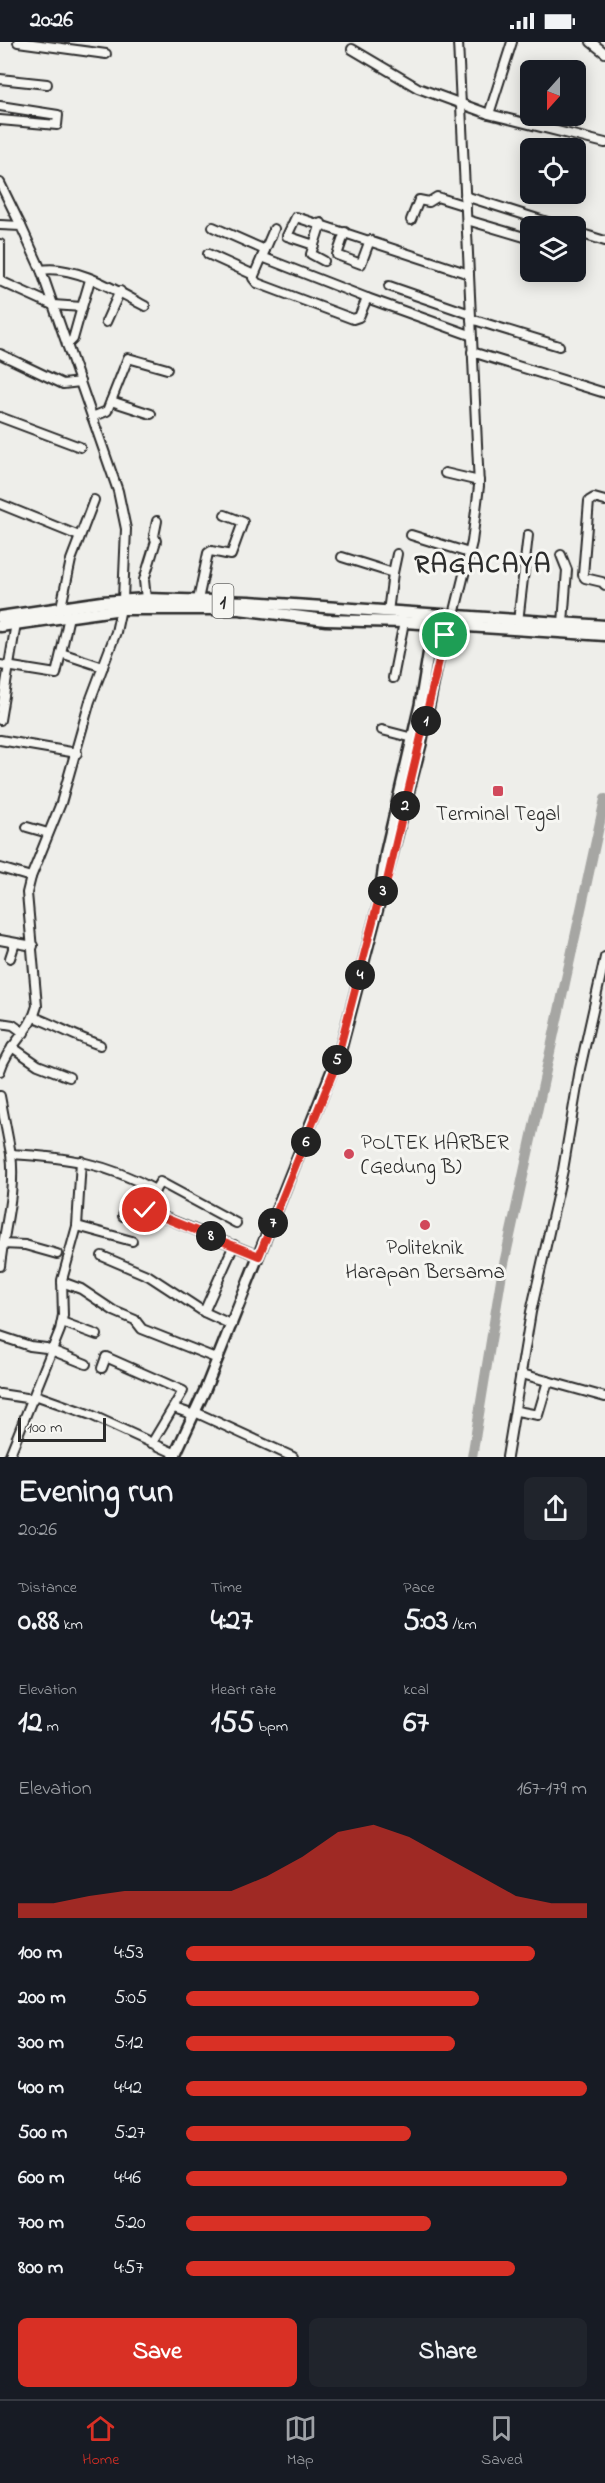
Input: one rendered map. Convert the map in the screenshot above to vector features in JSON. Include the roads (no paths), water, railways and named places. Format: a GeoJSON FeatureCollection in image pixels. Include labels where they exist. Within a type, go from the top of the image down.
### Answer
{"type":"FeatureCollection","features":[{"type":"Feature","properties":{"kind":"highway","name":"1"},"geometry":{"type":"LineString","coordinates":[[0,617],[65,612],[123,604],[146,598],[388,608],[434,619]]}},
{"type":"Feature","properties":{"kind":"highway","name":"1"},"geometry":{"type":"LineString","coordinates":[[123,604],[239,609],[326,620],[404,622],[451,617],[519,616],[563,619],[605,626]]}},
{"type":"Feature","properties":{"kind":"highway","name":"1"},"geometry":{"type":"LineString","coordinates":[[0,626],[65,612]]}},
{"type":"Feature","properties":{"kind":"highway","name":"1"},"geometry":{"type":"LineString","coordinates":[[451,617],[605,635]]}},
{"type":"Feature","properties":{"kind":"main road"},"geometry":{"type":"LineString","coordinates":[[175,1455],[218,1359],[228,1323],[259,1256],[338,1059],[380,896],[386,851],[413,738],[451,617]]}},
{"type":"Feature","properties":{"kind":"main road"},"geometry":{"type":"LineString","coordinates":[[380,896],[386,885],[427,694],[434,619]]}},
{"type":"Feature","properties":{"kind":"street"},"geometry":{"type":"LineString","coordinates":[[18,42],[106,54]]}},
{"type":"Feature","properties":{"kind":"street"},"geometry":{"type":"LineString","coordinates":[[451,617],[469,553],[479,481],[470,335],[458,42]]}},
{"type":"Feature","properties":{"kind":"street"},"geometry":{"type":"LineString","coordinates":[[489,114],[512,42]]}},
{"type":"Feature","properties":{"kind":"street"},"geometry":{"type":"LineString","coordinates":[[591,42],[605,53]]}},
{"type":"Feature","properties":{"kind":"street"},"geometry":{"type":"LineString","coordinates":[[352,49],[415,88],[489,114],[605,144]]}},
{"type":"Feature","properties":{"kind":"street"},"geometry":{"type":"LineString","coordinates":[[0,79],[47,84]]}},
{"type":"Feature","properties":{"kind":"street"},"geometry":{"type":"LineString","coordinates":[[0,106],[58,115],[57,124],[0,120]]}},
{"type":"Feature","properties":{"kind":"street"},"geometry":{"type":"LineString","coordinates":[[0,183],[43,269],[124,513],[123,604],[90,700],[77,753],[31,877],[27,906],[37,989],[34,1017],[12,1047],[0,1071]]}},
{"type":"Feature","properties":{"kind":"street"},"geometry":{"type":"LineString","coordinates":[[465,196],[528,216]]}},
{"type":"Feature","properties":{"kind":"street"},"geometry":{"type":"LineString","coordinates":[[411,220],[419,200],[429,202],[437,197],[466,206]]}},
{"type":"Feature","properties":{"kind":"street"},"geometry":{"type":"LineString","coordinates":[[314,245],[288,237],[287,232],[296,217],[469,274]]}},
{"type":"Feature","properties":{"kind":"street"},"geometry":{"type":"LineString","coordinates":[[466,220],[520,236]]}},
{"type":"Feature","properties":{"kind":"street"},"geometry":{"type":"LineString","coordinates":[[321,224],[312,256],[324,261]]}},
{"type":"Feature","properties":{"kind":"street"},"geometry":{"type":"LineString","coordinates":[[0,225],[21,226]]}},
{"type":"Feature","properties":{"kind":"street"},"geometry":{"type":"LineString","coordinates":[[213,227],[264,254],[367,298],[470,335]]}},
{"type":"Feature","properties":{"kind":"street"},"geometry":{"type":"LineString","coordinates":[[274,229],[254,275],[253,281],[257,284],[353,319],[360,317],[367,298]]}},
{"type":"Feature","properties":{"kind":"street"},"geometry":{"type":"LineString","coordinates":[[345,232],[337,255],[361,264],[370,240]]}},
{"type":"Feature","properties":{"kind":"street"},"geometry":{"type":"LineString","coordinates":[[586,235],[605,241]]}},
{"type":"Feature","properties":{"kind":"street"},"geometry":{"type":"LineString","coordinates":[[0,244],[0,279],[56,305],[82,307]]}},
{"type":"Feature","properties":{"kind":"street"},"geometry":{"type":"LineString","coordinates":[[208,254],[254,275]]}},
{"type":"Feature","properties":{"kind":"street"},"geometry":{"type":"LineString","coordinates":[[43,269],[76,273],[120,291],[145,306]]}},
{"type":"Feature","properties":{"kind":"street"},"geometry":{"type":"LineString","coordinates":[[68,344],[90,280]]}},
{"type":"Feature","properties":{"kind":"street"},"geometry":{"type":"LineString","coordinates":[[388,286],[559,346]]}},
{"type":"Feature","properties":{"kind":"street"},"geometry":{"type":"LineString","coordinates":[[106,322],[120,291]]}},
{"type":"Feature","properties":{"kind":"street"},"geometry":{"type":"LineString","coordinates":[[472,352],[605,393]]}},
{"type":"Feature","properties":{"kind":"street"},"geometry":{"type":"LineString","coordinates":[[0,354],[62,383],[80,382]]}},
{"type":"Feature","properties":{"kind":"street"},"geometry":{"type":"LineString","coordinates":[[94,417],[105,414],[128,358],[167,369]]}},
{"type":"Feature","properties":{"kind":"street"},"geometry":{"type":"LineString","coordinates":[[111,401],[151,414]]}},
{"type":"Feature","properties":{"kind":"street"},"geometry":{"type":"LineString","coordinates":[[0,417],[80,447]]}},
{"type":"Feature","properties":{"kind":"street"},"geometry":{"type":"LineString","coordinates":[[445,473],[479,481]]}},
{"type":"Feature","properties":{"kind":"street"},"geometry":{"type":"LineString","coordinates":[[605,501],[590,499],[583,575],[585,578],[602,582],[605,585]]}},
{"type":"Feature","properties":{"kind":"street"},"geometry":{"type":"LineString","coordinates":[[0,665],[56,674],[61,653],[71,560],[93,500]]}},
{"type":"Feature","properties":{"kind":"street"},"geometry":{"type":"LineString","coordinates":[[0,504],[79,536]]}},
{"type":"Feature","properties":{"kind":"street"},"geometry":{"type":"LineString","coordinates":[[198,600],[208,553],[211,550],[231,555],[240,532],[242,521],[225,515]]}},
{"type":"Feature","properties":{"kind":"street"},"geometry":{"type":"LineString","coordinates":[[146,598],[144,580],[156,541],[154,536],[158,521]]}},
{"type":"Feature","properties":{"kind":"street"},"geometry":{"type":"LineString","coordinates":[[411,535],[469,553]]}},
{"type":"Feature","properties":{"kind":"street"},"geometry":{"type":"LineString","coordinates":[[519,616],[528,536]]}},
{"type":"Feature","properties":{"kind":"street"},"geometry":{"type":"LineString","coordinates":[[388,608],[398,554]]}},
{"type":"Feature","properties":{"kind":"street"},"geometry":{"type":"LineString","coordinates":[[561,555],[567,570],[563,619]]}},
{"type":"Feature","properties":{"kind":"street"},"geometry":{"type":"LineString","coordinates":[[342,557],[393,573]]}},
{"type":"Feature","properties":{"kind":"street"},"geometry":{"type":"LineString","coordinates":[[393,678],[404,622]]}},
{"type":"Feature","properties":{"kind":"street"},"geometry":{"type":"LineString","coordinates":[[0,720],[16,623]]}},
{"type":"Feature","properties":{"kind":"street"},"geometry":{"type":"LineString","coordinates":[[61,653],[103,667]]}},
{"type":"Feature","properties":{"kind":"street"},"geometry":{"type":"LineString","coordinates":[[382,730],[413,738]]}},
{"type":"Feature","properties":{"kind":"street"},"geometry":{"type":"LineString","coordinates":[[0,740],[77,753]]}},
{"type":"Feature","properties":{"kind":"street"},"geometry":{"type":"LineString","coordinates":[[27,827],[48,833]]}},
{"type":"Feature","properties":{"kind":"street"},"geometry":{"type":"LineString","coordinates":[[0,868],[31,877]]}},
{"type":"Feature","properties":{"kind":"street"},"geometry":{"type":"LineString","coordinates":[[0,940],[33,946]]}},
{"type":"Feature","properties":{"kind":"street"},"geometry":{"type":"LineString","coordinates":[[10,958],[15,943]]}},
{"type":"Feature","properties":{"kind":"street"},"geometry":{"type":"LineString","coordinates":[[507,1457],[517,1411],[531,1312],[563,1170],[580,1069],[605,957]]}},
{"type":"Feature","properties":{"kind":"street"},"geometry":{"type":"LineString","coordinates":[[34,1017],[64,1032],[100,1045]]}},
{"type":"Feature","properties":{"kind":"street"},"geometry":{"type":"LineString","coordinates":[[0,1023],[13,1025],[24,1033]]}},
{"type":"Feature","properties":{"kind":"street"},"geometry":{"type":"LineString","coordinates":[[12,1047],[38,1065],[69,1077]]}},
{"type":"Feature","properties":{"kind":"street"},"geometry":{"type":"LineString","coordinates":[[0,1096],[1,1111],[11,1154],[14,1185],[2,1225],[0,1266]]}},
{"type":"Feature","properties":{"kind":"street"},"geometry":{"type":"LineString","coordinates":[[11,1154],[81,1161],[115,1170],[155,1190]]}},
{"type":"Feature","properties":{"kind":"street"},"geometry":{"type":"LineString","coordinates":[[9,1457],[62,1322],[62,1282],[77,1226],[81,1161]]}},
{"type":"Feature","properties":{"kind":"street"},"geometry":{"type":"LineString","coordinates":[[149,1211],[155,1190],[160,1182],[236,1223]]}},
{"type":"Feature","properties":{"kind":"street"},"geometry":{"type":"LineString","coordinates":[[123,1216],[128,1205],[149,1211],[259,1256]]}},
{"type":"Feature","properties":{"kind":"street"},"geometry":{"type":"LineString","coordinates":[[77,1226],[132,1241]]}},
{"type":"Feature","properties":{"kind":"street"},"geometry":{"type":"LineString","coordinates":[[2,1244],[25,1245],[57,1254]]}},
{"type":"Feature","properties":{"kind":"street"},"geometry":{"type":"LineString","coordinates":[[204,1312],[234,1245]]}},
{"type":"Feature","properties":{"kind":"street"},"geometry":{"type":"LineString","coordinates":[[102,1256],[149,1276],[204,1312],[228,1323]]}},
{"type":"Feature","properties":{"kind":"street"},"geometry":{"type":"LineString","coordinates":[[62,1282],[81,1289],[114,1311],[135,1320],[142,1329],[218,1359]]}},
{"type":"Feature","properties":{"kind":"street"},"geometry":{"type":"LineString","coordinates":[[62,1322],[97,1335]]}},
{"type":"Feature","properties":{"kind":"street"},"geometry":{"type":"LineString","coordinates":[[0,1336],[52,1351],[86,1364]]}},
{"type":"Feature","properties":{"kind":"street"},"geometry":{"type":"LineString","coordinates":[[102,1368],[106,1358],[182,1390],[174,1408],[152,1443]]}},
{"type":"Feature","properties":{"kind":"street"},"geometry":{"type":"LineString","coordinates":[[522,1374],[605,1397]]}},
{"type":"Feature","properties":{"kind":"street"},"geometry":{"type":"LineString","coordinates":[[517,1411],[538,1415],[548,1381]]}},
{"type":"Feature","properties":{"kind":"street"},"geometry":{"type":"LineString","coordinates":[[0,1394],[34,1397],[91,1415],[175,1455]]}},
{"type":"Feature","properties":{"kind":"street"},"geometry":{"type":"LineString","coordinates":[[174,1408],[195,1414],[293,1457]]}},
{"type":"Feature","properties":{"kind":"waterway"},"geometry":{"type":"LineString","coordinates":[[468,612],[514,614]]}},
{"type":"Feature","properties":{"kind":"waterway"},"geometry":{"type":"LineString","coordinates":[[570,618],[584,619]]}},
{"type":"Feature","properties":{"kind":"waterway"},"geometry":{"type":"LineString","coordinates":[[472,1457],[502,1273],[605,799]]}},
{"type":"Feature","properties":{"kind":"place","name":"Terminal Tegal"},"geometry":{"type":"Point","coordinates":[498,791]}},
{"type":"Feature","properties":{"kind":"place","name":"POLTEK HARBER (Gedung B)"},"geometry":{"type":"Point","coordinates":[349,1154]}},
{"type":"Feature","properties":{"kind":"place","name":"Politeknik Harapan Bersama"},"geometry":{"type":"Point","coordinates":[425,1225]}},
{"type":"Feature","properties":{"kind":"district","name":"RAGACAYA"},"geometry":{"type":"Point","coordinates":[483,563]}}]}
